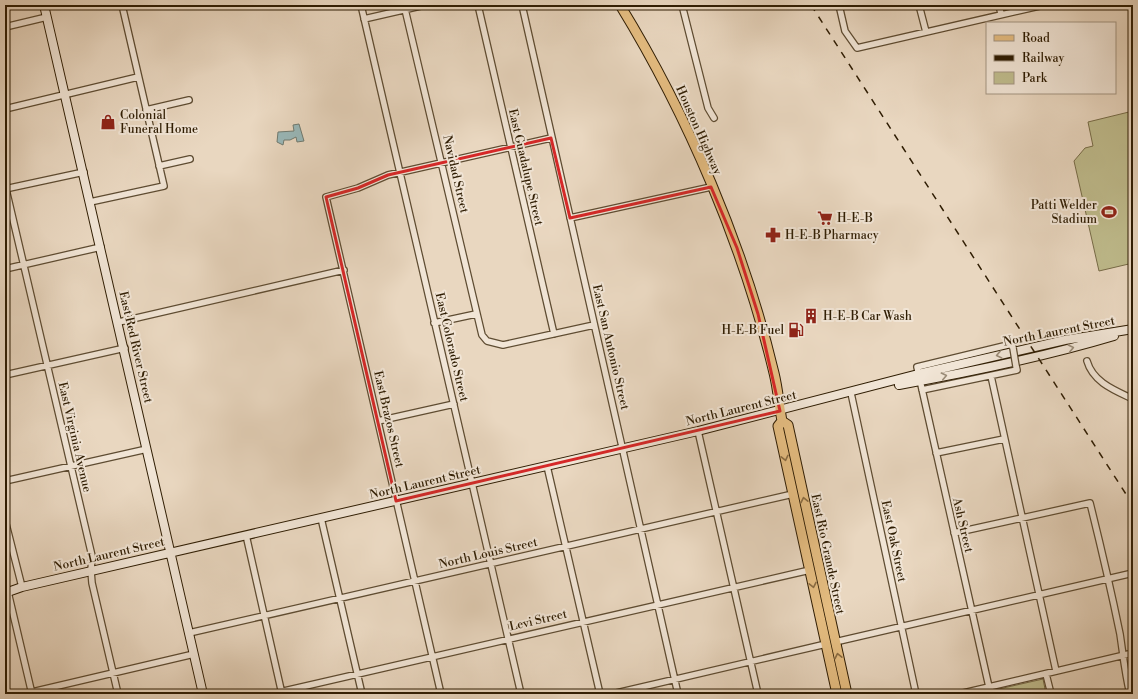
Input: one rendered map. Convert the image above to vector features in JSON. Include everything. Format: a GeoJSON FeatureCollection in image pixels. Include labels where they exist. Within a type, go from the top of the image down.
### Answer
{"type":"FeatureCollection","features":[{"type":"Feature","properties":{"kind":"main road","name":"East Red River Street"},"geometry":{"type":"LineString","coordinates":[[44,5],[125,348],[203,694]]}},
{"type":"Feature","properties":{"kind":"main road","name":"Houston Highway"},"geometry":{"type":"LineString","coordinates":[[620,5],[669,93],[701,158],[744,270]]}},
{"type":"Feature","properties":{"kind":"main road","name":"East Rio Grande Street"},"geometry":{"type":"LineString","coordinates":[[744,270],[774,374],[782,421],[788,425],[831,643],[837,694]]}},
{"type":"Feature","properties":{"kind":"main road","name":"North Laurent Street"},"geometry":{"type":"LineString","coordinates":[[7,592],[22,587],[171,552],[473,484],[622,448],[698,432],[851,393],[918,374],[1076,347],[1133,330]]}},
{"type":"Feature","properties":{"kind":"main road","name":"East Rio Grande Street"},"geometry":{"type":"LineString","coordinates":[[782,421],[778,426],[810,570],[846,694]]}},
{"type":"Feature","properties":{"kind":"street"},"geometry":{"type":"LineString","coordinates":[[90,202],[164,186],[122,5]]}},
{"type":"Feature","properties":{"kind":"street","name":"East Colorado Street"},"geometry":{"type":"LineString","coordinates":[[361,5],[521,694]]}},
{"type":"Feature","properties":{"kind":"street"},"geometry":{"type":"LineString","coordinates":[[364,19],[405,7],[426,5]]}},
{"type":"Feature","properties":{"kind":"street","name":"East Guadalupe Street"},"geometry":{"type":"LineString","coordinates":[[478,5],[554,334]]}},
{"type":"Feature","properties":{"kind":"street","name":"East San Antonio Street"},"geometry":{"type":"LineString","coordinates":[[522,5],[678,694]]}},
{"type":"Feature","properties":{"kind":"street"},"geometry":{"type":"LineString","coordinates":[[682,5],[708,108],[714,118]]}},
{"type":"Feature","properties":{"kind":"street"},"geometry":{"type":"LineString","coordinates":[[839,5],[845,31],[857,48],[1044,5]]}},
{"type":"Feature","properties":{"kind":"street"},"geometry":{"type":"LineString","coordinates":[[919,5],[926,32]]}},
{"type":"Feature","properties":{"kind":"street"},"geometry":{"type":"LineString","coordinates":[[999,5],[1001,14]]}},
{"type":"Feature","properties":{"kind":"street","name":"Navidad Street"},"geometry":{"type":"LineString","coordinates":[[405,7],[482,335],[487,341],[503,345],[554,334]]}},
{"type":"Feature","properties":{"kind":"street"},"geometry":{"type":"LineString","coordinates":[[5,27],[47,17]]}},
{"type":"Feature","properties":{"kind":"street"},"geometry":{"type":"LineString","coordinates":[[5,109],[138,77]]}},
{"type":"Feature","properties":{"kind":"street"},"geometry":{"type":"LineString","coordinates":[[146,110],[189,100]]}},
{"type":"Feature","properties":{"kind":"street"},"geometry":{"type":"LineString","coordinates":[[400,173],[442,162],[551,138]]}},
{"type":"Feature","properties":{"kind":"street"},"geometry":{"type":"LineString","coordinates":[[159,166],[190,159]]}},
{"type":"Feature","properties":{"kind":"street"},"geometry":{"type":"LineString","coordinates":[[5,188],[84,172]]}},
{"type":"Feature","properties":{"kind":"street","name":"East Brazos Street"},"geometry":{"type":"LineString","coordinates":[[400,173],[380,177],[358,188],[326,197],[441,694]]}},
{"type":"Feature","properties":{"kind":"street"},"geometry":{"type":"LineString","coordinates":[[570,218],[711,187]]}},
{"type":"Feature","properties":{"kind":"street","name":"East Virginia Avenue"},"geometry":{"type":"LineString","coordinates":[[5,188],[92,556],[91,571],[118,694]]}},
{"type":"Feature","properties":{"kind":"street"},"geometry":{"type":"LineString","coordinates":[[5,269],[101,247]]}},
{"type":"Feature","properties":{"kind":"street"},"geometry":{"type":"LineString","coordinates":[[118,322],[344,270]]}},
{"type":"Feature","properties":{"kind":"street"},"geometry":{"type":"LineString","coordinates":[[434,323],[476,314]]}},
{"type":"Feature","properties":{"kind":"street"},"geometry":{"type":"LineString","coordinates":[[554,334],[594,325]]}},
{"type":"Feature","properties":{"kind":"street"},"geometry":{"type":"LineString","coordinates":[[918,374],[1012,344],[1017,370],[922,390]]}},
{"type":"Feature","properties":{"kind":"street"},"geometry":{"type":"LineString","coordinates":[[5,375],[125,348]]}},
{"type":"Feature","properties":{"kind":"street"},"geometry":{"type":"LineString","coordinates":[[1087,361],[1094,377],[1132,398],[1133,385]]}},
{"type":"Feature","properties":{"kind":"street","name":"Ash Street"},"geometry":{"type":"LineString","coordinates":[[918,374],[989,688]]}},
{"type":"Feature","properties":{"kind":"street"},"geometry":{"type":"LineString","coordinates":[[991,376],[1021,518],[1056,671]]}},
{"type":"Feature","properties":{"kind":"street","name":"East Oak Street"},"geometry":{"type":"LineString","coordinates":[[851,393],[916,694]]}},
{"type":"Feature","properties":{"kind":"street"},"geometry":{"type":"LineString","coordinates":[[378,421],[454,404]]}},
{"type":"Feature","properties":{"kind":"street"},"geometry":{"type":"LineString","coordinates":[[698,432],[758,694]]}},
{"type":"Feature","properties":{"kind":"street"},"geometry":{"type":"LineString","coordinates":[[936,453],[1004,439]]}},
{"type":"Feature","properties":{"kind":"street"},"geometry":{"type":"LineString","coordinates":[[5,481],[147,449]]}},
{"type":"Feature","properties":{"kind":"street"},"geometry":{"type":"LineString","coordinates":[[547,466],[600,694]]}},
{"type":"Feature","properties":{"kind":"street","name":"North Louis Street"},"geometry":{"type":"LineString","coordinates":[[189,633],[793,494]]}},
{"type":"Feature","properties":{"kind":"street"},"geometry":{"type":"LineString","coordinates":[[954,533],[1090,503],[1108,578],[1130,694]]}},
{"type":"Feature","properties":{"kind":"street"},"geometry":{"type":"LineString","coordinates":[[321,518],[362,694]]}},
{"type":"Feature","properties":{"kind":"street"},"geometry":{"type":"LineString","coordinates":[[5,520],[22,587]]}},
{"type":"Feature","properties":{"kind":"street"},"geometry":{"type":"LineString","coordinates":[[246,535],[282,693]]}},
{"type":"Feature","properties":{"kind":"street","name":"Levi Street"},"geometry":{"type":"LineString","coordinates":[[271,694],[282,693],[432,656],[810,570]]}},
{"type":"Feature","properties":{"kind":"street"},"geometry":{"type":"LineString","coordinates":[[612,694],[1133,573]]}},
{"type":"Feature","properties":{"kind":"street"},"geometry":{"type":"LineString","coordinates":[[7,592],[32,693],[113,672],[194,654]]}},
{"type":"Feature","properties":{"kind":"street"},"geometry":{"type":"LineString","coordinates":[[959,694],[971,693],[1133,653]]}},
{"type":"Feature","properties":{"kind":"street"},"geometry":{"type":"LineString","coordinates":[[1046,674],[1051,694]]}},
{"type":"Feature","properties":{"kind":"highlighted area"},"geometry":{"type":"Polygon","coordinates":[[[551,138],[570,218],[711,187],[737,248],[758,314],[780,411],[396,501],[326,197],[358,188],[388,175],[551,138]]]}},
{"type":"Feature","properties":{"kind":"green space","name":"Patti Welder Stadium"},"geometry":{"type":"Polygon","coordinates":[[[1133,111],[1133,263],[1099,271],[1074,161],[1085,148],[1093,146],[1088,122],[1133,111]]]}},
{"type":"Feature","properties":{"kind":"green space"},"geometry":{"type":"Polygon","coordinates":[[[1043,679],[1046,694],[977,694],[1043,679]]]}},
{"type":"Feature","properties":{"kind":"water"},"geometry":{"type":"Polygon","coordinates":[[[299,124],[304,141],[297,142],[296,137],[290,140],[284,140],[283,145],[277,142],[278,132],[294,131],[293,125],[299,124]]]}},
{"type":"Feature","properties":{"kind":"railway"},"geometry":{"type":"LineString","coordinates":[[811,5],[1133,505]]}},
{"type":"Feature","properties":{"kind":"place","name":"Colonial Funeral Home"},"geometry":{"type":"Point","coordinates":[108,122]}},
{"type":"Feature","properties":{"kind":"place","name":"Patti Welder Stadium"},"geometry":{"type":"Point","coordinates":[1109,212]}},
{"type":"Feature","properties":{"kind":"place","name":"H-E-B"},"geometry":{"type":"Point","coordinates":[825,218]}},
{"type":"Feature","properties":{"kind":"place","name":"H-E-B Pharmacy"},"geometry":{"type":"Point","coordinates":[773,235]}},
{"type":"Feature","properties":{"kind":"place","name":"H-E-B Car Wash"},"geometry":{"type":"Point","coordinates":[811,316]}},
{"type":"Feature","properties":{"kind":"place","name":"H-E-B Fuel"},"geometry":{"type":"Point","coordinates":[796,330]}}]}
